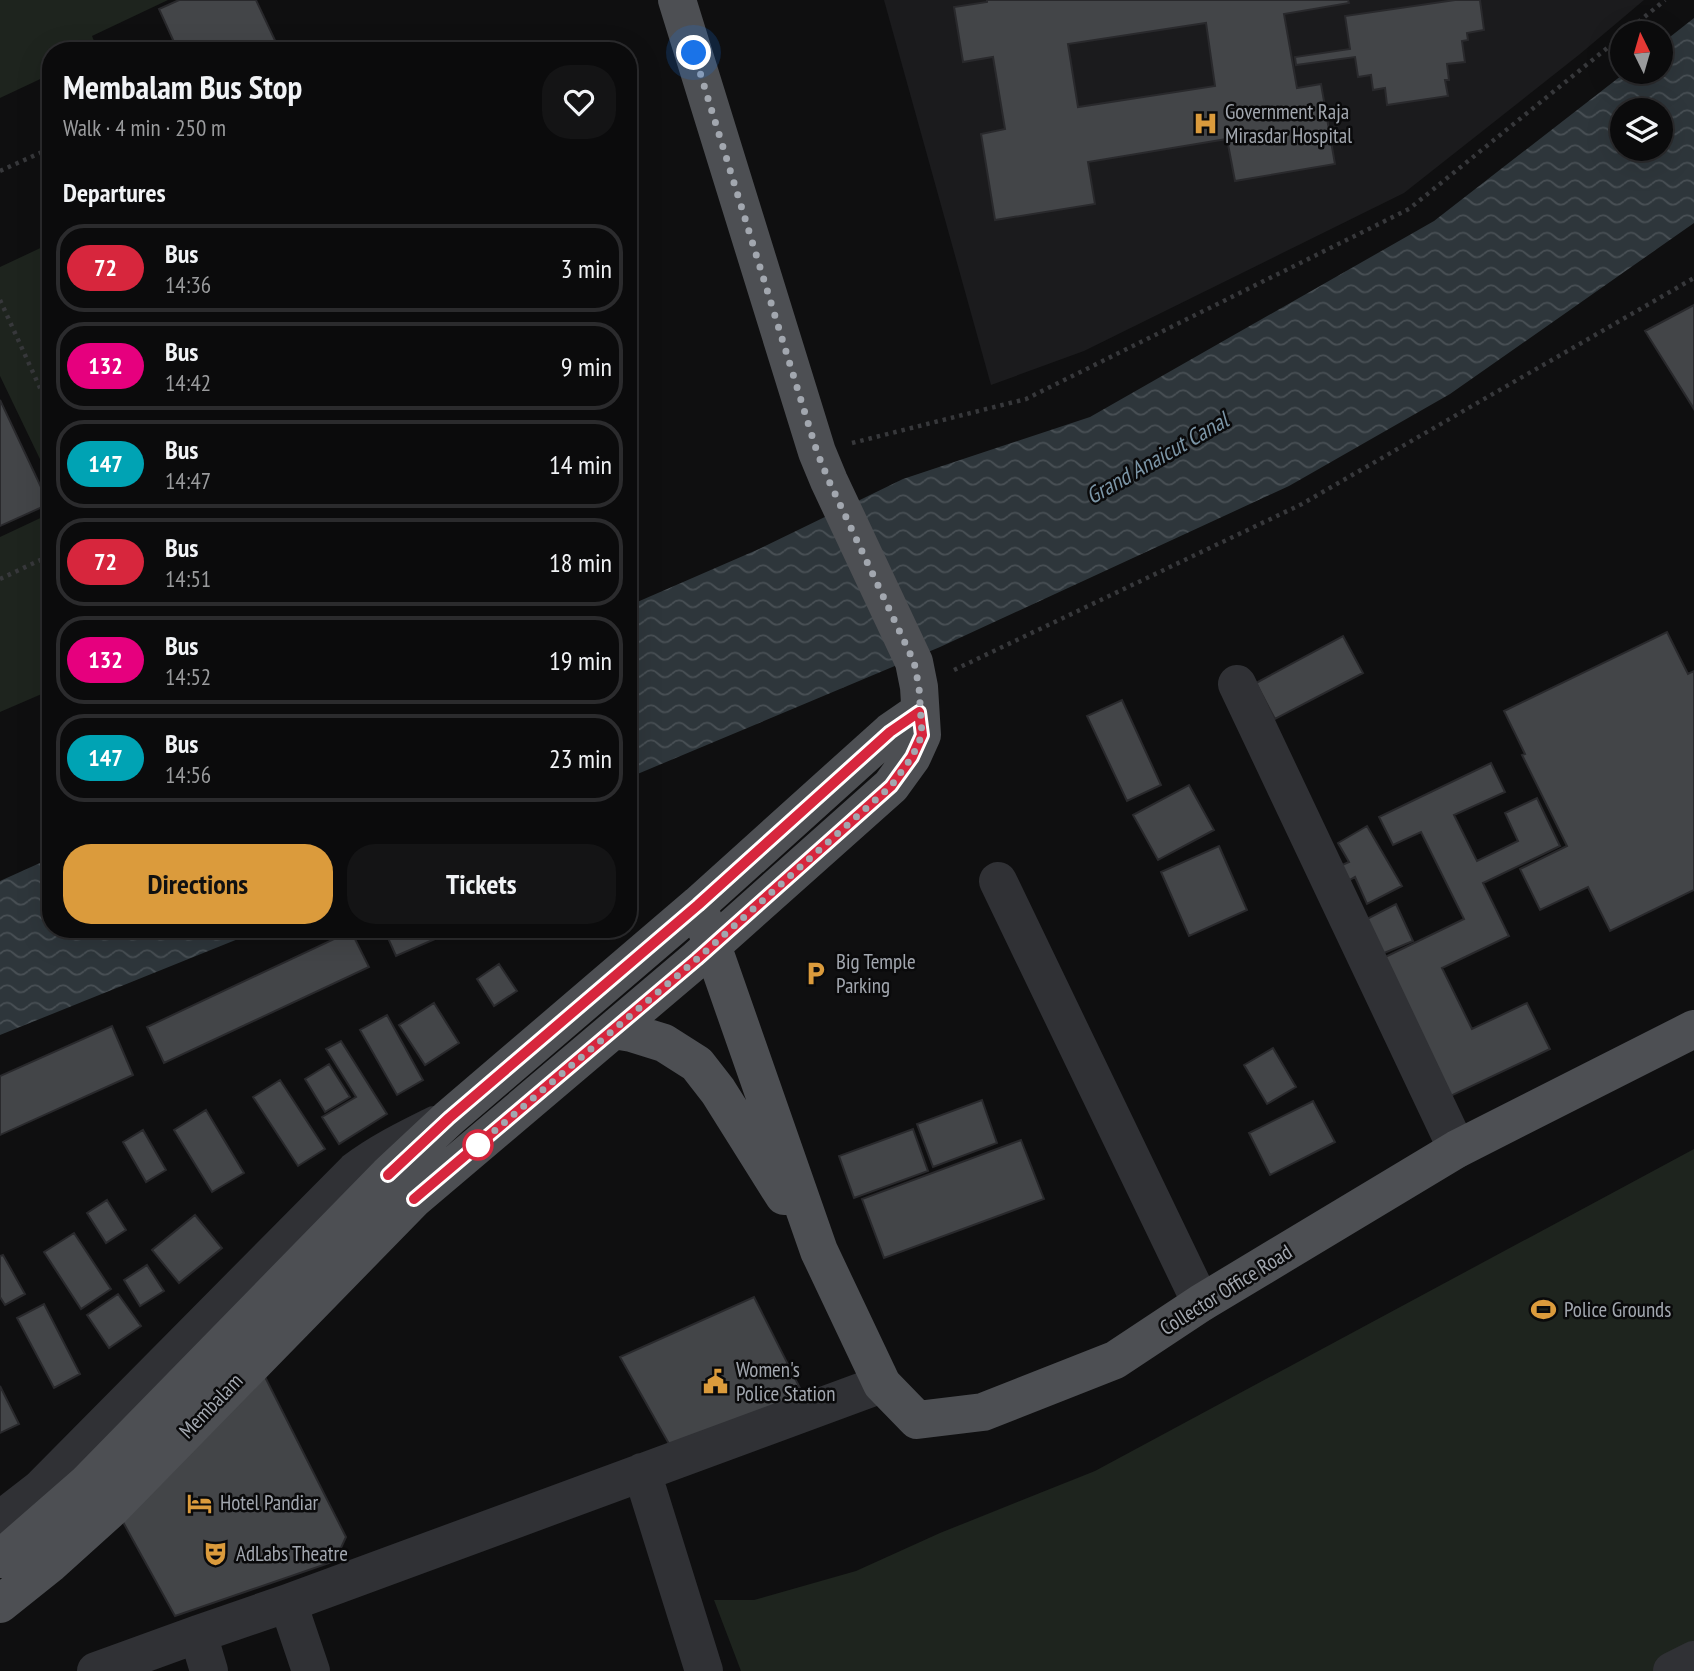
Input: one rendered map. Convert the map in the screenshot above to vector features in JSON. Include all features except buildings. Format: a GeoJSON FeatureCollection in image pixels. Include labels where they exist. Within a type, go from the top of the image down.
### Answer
{"type":"FeatureCollection","features":[{"type":"Feature","properties":{"kind":"main road"},"geometry":{"type":"LineString","coordinates":[[401,1187],[614,1030],[712,945],[891,786],[912,757],[922,735],[917,687],[823,467],[677,0]]}},
{"type":"Feature","properties":{"kind":"main road"},"geometry":{"type":"LineString","coordinates":[[401,1187],[449,1118],[698,905],[890,732],[917,687]]}},
{"type":"Feature","properties":{"kind":"main road"},"geometry":{"type":"LineString","coordinates":[[698,905],[819,1251]]}},
{"type":"Feature","properties":{"kind":"main road","name":"Collector Office Road"},"geometry":{"type":"LineString","coordinates":[[819,1251],[882,1384],[917,1420],[983,1412],[1115,1360],[1201,1303],[1457,1149],[1694,1029]]}},
{"type":"Feature","properties":{"kind":"main road"},"geometry":{"type":"LineString","coordinates":[[614,1030],[664,1043],[697,1065],[718,1091],[819,1251]]}},
{"type":"Feature","properties":{"kind":"main road","name":"Membalam"},"geometry":{"type":"LineString","coordinates":[[0,1559],[87,1483],[401,1187]]}},
{"type":"Feature","properties":{"kind":"main road","name":"Membalam"},"geometry":{"type":"LineString","coordinates":[[0,1604],[50,1564],[112,1508],[401,1187]]}},
{"type":"Feature","properties":{"kind":"street"},"geometry":{"type":"LineString","coordinates":[[1237,684],[1457,1149]]}},
{"type":"Feature","properties":{"kind":"street"},"geometry":{"type":"LineString","coordinates":[[998,881],[1201,1303]]}},
{"type":"Feature","properties":{"kind":"street"},"geometry":{"type":"LineString","coordinates":[[0,1520],[40,1489],[355,1171],[391,1147],[449,1118]]}},
{"type":"Feature","properties":{"kind":"street"},"geometry":{"type":"LineString","coordinates":[[96,1671],[288,1604],[882,1384]]}},
{"type":"Feature","properties":{"kind":"street"},"geometry":{"type":"LineString","coordinates":[[642,1472],[698,1654],[673,1671]]}},
{"type":"Feature","properties":{"kind":"street"},"geometry":{"type":"LineString","coordinates":[[288,1604],[311,1671]]}},
{"type":"Feature","properties":{"kind":"street"},"geometry":{"type":"LineString","coordinates":[[198,1634],[209,1671]]}},
{"type":"Feature","properties":{"kind":"street"},"geometry":{"type":"LineString","coordinates":[[1672,1671],[1694,1660]]}},
{"type":"Feature","properties":{"kind":"path"},"geometry":{"type":"LineString","coordinates":[[1640,21],[1665,0]]}},
{"type":"Feature","properties":{"kind":"path"},"geometry":{"type":"LineString","coordinates":[[823,467],[1026,399],[1409,209],[1610,46]]}},
{"type":"Feature","properties":{"kind":"path"},"geometry":{"type":"LineString","coordinates":[[0,172],[42,152]]}},
{"type":"Feature","properties":{"kind":"path"},"geometry":{"type":"LineString","coordinates":[[917,687],[1302,504],[1694,278]]}},
{"type":"Feature","properties":{"kind":"path"},"geometry":{"type":"LineString","coordinates":[[0,300],[42,392]]}},
{"type":"Feature","properties":{"kind":"path"},"geometry":{"type":"LineString","coordinates":[[0,579],[42,559]]}},
{"type":"Feature","properties":{"kind":"shaded area"},"geometry":{"type":"Polygon","coordinates":[[[0,0],[168,0],[92,36],[94,42],[42,42],[42,78],[0,98],[0,0]]]}},
{"type":"Feature","properties":{"kind":"shaded area","name":"Government Raja Mirasdar Hospital"},"geometry":{"type":"Polygon","coordinates":[[[884,0],[1644,0],[1619,21],[1610,21],[1610,29],[1580,54],[1404,193],[1084,351],[991,385],[884,0]]]}},
{"type":"Feature","properties":{"kind":"shaded area"},"geometry":{"type":"Polygon","coordinates":[[[42,247],[42,463],[0,376],[0,267],[42,247]]]}},
{"type":"Feature","properties":{"kind":"shaded area"},"geometry":{"type":"Polygon","coordinates":[[[42,517],[42,694],[0,712],[0,537],[42,517]]]}},
{"type":"Feature","properties":{"kind":"shaded area","name":"Police Grounds"},"geometry":{"type":"Polygon","coordinates":[[[1694,1149],[1694,1671],[741,1671],[714,1600],[754,1600],[856,1571],[940,1533],[1095,1471],[1694,1149]]]}},
{"type":"Feature","properties":{"kind":"water","name":"Grand Anaicut Canal"},"geometry":{"type":"Polygon","coordinates":[[[1694,18],[1694,223],[1450,394],[1289,486],[940,647],[637,774],[637,602],[759,549],[903,479],[1090,417],[1434,221],[1611,84],[1673,84],[1673,35],[1694,18]]]}},
{"type":"Feature","properties":{"kind":"water"},"geometry":{"type":"Polygon","coordinates":[[[42,862],[42,938],[241,938],[0,1035],[0,881],[42,862]]]}},
{"type":"Feature","properties":{"kind":"bus line","name":"72"},"geometry":{"type":"LineString","coordinates":[[388,1175],[449,1118],[698,905],[890,732],[919,712],[922,735],[912,757],[891,786],[697,959],[414,1199]]}},
{"type":"Feature","properties":{"kind":"place","name":"Government Raja Mirasdar Hospital"},"geometry":{"type":"Point","coordinates":[1205,124]}},
{"type":"Feature","properties":{"kind":"place","name":"Big Temple Parking"},"geometry":{"type":"Point","coordinates":[816,974]}},
{"type":"Feature","properties":{"kind":"place","name":"Police Grounds"},"geometry":{"type":"Point","coordinates":[1544,1310]}},
{"type":"Feature","properties":{"kind":"place","name":"Women's Police Station"},"geometry":{"type":"Point","coordinates":[716,1382]}},
{"type":"Feature","properties":{"kind":"place","name":"Hotel Pandiar"},"geometry":{"type":"Point","coordinates":[200,1503]}},
{"type":"Feature","properties":{"kind":"place","name":"AdLabs Theatre"},"geometry":{"type":"Point","coordinates":[216,1554]}},
{"type":"Feature","properties":{"kind":"route"},"geometry":{"type":"LineString","coordinates":[[478,1145],[472,1150],[697,959],[891,786],[912,757],[922,735],[919,687],[914,662],[817,452],[694,53]]}}]}
